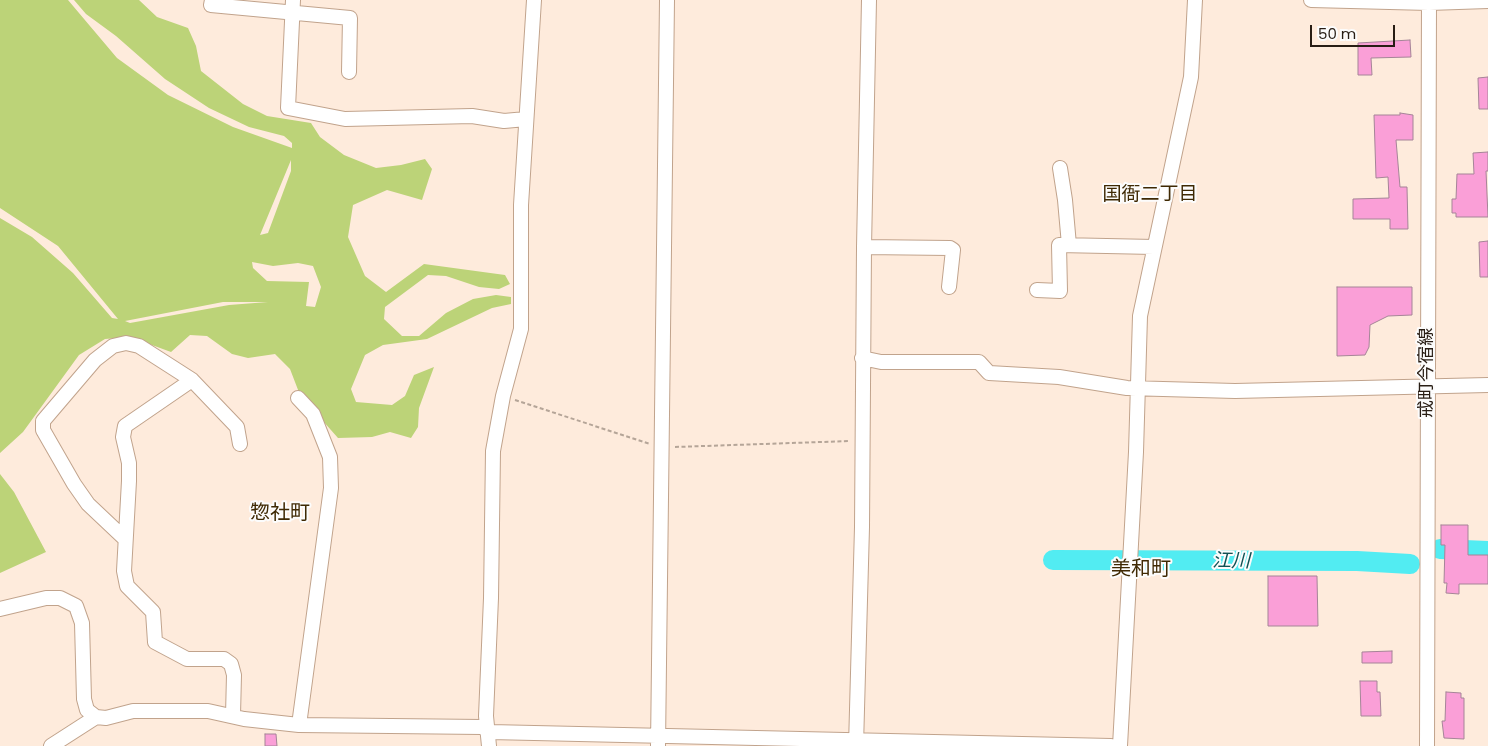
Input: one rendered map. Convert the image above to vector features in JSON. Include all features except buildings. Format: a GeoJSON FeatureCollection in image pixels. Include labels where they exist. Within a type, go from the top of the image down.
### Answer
{"type":"FeatureCollection","features":[{"type":"Feature","properties":{"kind":"street"},"geometry":{"type":"LineString","coordinates":[[212,0],[211,5],[293,6]]}},
{"type":"Feature","properties":{"kind":"street"},"geometry":{"type":"LineString","coordinates":[[489,746],[490,732],[486,716],[491,598],[493,451],[503,396],[521,329],[521,205],[534,0]]}},
{"type":"Feature","properties":{"kind":"street"},"geometry":{"type":"LineString","coordinates":[[658,741],[667,0]]}},
{"type":"Feature","properties":{"kind":"street"},"geometry":{"type":"LineString","coordinates":[[856,743],[863,441],[862,358],[869,0]]}},
{"type":"Feature","properties":{"kind":"street"},"geometry":{"type":"LineString","coordinates":[[1120,746],[1136,452],[1140,316],[1191,77],[1196,0]]}},
{"type":"Feature","properties":{"kind":"street"},"geometry":{"type":"LineString","coordinates":[[1311,0],[1488,1]]}},
{"type":"Feature","properties":{"kind":"street","name":"戒町今宿線"},"geometry":{"type":"LineString","coordinates":[[1427,746],[1429,1]]}},
{"type":"Feature","properties":{"kind":"street"},"geometry":{"type":"LineString","coordinates":[[293,6],[300,15],[350,18],[349,72]]}},
{"type":"Feature","properties":{"kind":"street"},"geometry":{"type":"LineString","coordinates":[[293,6],[288,108],[345,119],[472,116],[504,121],[526,119]]}},
{"type":"Feature","properties":{"kind":"street"},"geometry":{"type":"LineString","coordinates":[[1060,168],[1069,245]]}},
{"type":"Feature","properties":{"kind":"street"},"geometry":{"type":"LineString","coordinates":[[1037,290],[1060,291],[1059,245],[1154,247]]}},
{"type":"Feature","properties":{"kind":"street"},"geometry":{"type":"LineString","coordinates":[[864,247],[950,248],[953,250],[949,287]]}},
{"type":"Feature","properties":{"kind":"street"},"geometry":{"type":"LineString","coordinates":[[124,538],[88,504],[74,484],[43,430],[43,420],[95,360],[113,346],[126,343],[139,346],[192,380],[237,427],[240,444]]}},
{"type":"Feature","properties":{"kind":"street"},"geometry":{"type":"LineString","coordinates":[[862,358],[881,362],[979,362],[989,373],[1059,377],[1137,388],[1235,391],[1488,385]]}},
{"type":"Feature","properties":{"kind":"street"},"geometry":{"type":"LineString","coordinates":[[192,380],[125,426],[123,437],[129,463],[129,481],[124,538],[124,571],[128,586],[153,612],[155,642],[187,658],[224,659],[231,664],[234,675],[233,715]]}},
{"type":"Feature","properties":{"kind":"street"},"geometry":{"type":"LineString","coordinates":[[298,398],[313,414],[330,457],[331,488],[298,725]]}},
{"type":"Feature","properties":{"kind":"street"},"geometry":{"type":"LineString","coordinates":[[0,609],[46,598],[60,598],[76,606],[82,623],[84,699],[87,710],[96,717],[106,718],[133,711],[208,711],[298,725],[482,727],[490,732],[658,741],[1111,746]]}},
{"type":"Feature","properties":{"kind":"street"},"geometry":{"type":"LineString","coordinates":[[51,746],[96,717]]}},
{"type":"Feature","properties":{"kind":"path"},"geometry":{"type":"LineString","coordinates":[[503,396],[662,448],[863,441]]}},
{"type":"Feature","properties":{"kind":"green space"},"geometry":{"type":"Polygon","coordinates":[[[0,0],[68,0],[117,58],[168,95],[233,127],[292,148],[292,143],[284,136],[249,127],[209,108],[165,79],[116,36],[86,14],[74,0],[139,0],[157,17],[188,28],[196,46],[201,71],[243,104],[267,116],[311,123],[320,137],[344,155],[376,168],[401,165],[425,159],[432,169],[422,200],[387,190],[353,205],[348,237],[365,276],[386,292],[424,264],[505,275],[510,284],[499,289],[479,287],[446,276],[428,275],[385,307],[384,319],[402,336],[419,336],[446,313],[473,299],[496,295],[511,297],[511,304],[492,308],[427,339],[383,345],[365,355],[351,389],[356,402],[392,405],[405,396],[414,375],[434,367],[419,408],[418,427],[411,438],[390,432],[372,437],[338,438],[300,395],[290,369],[275,354],[248,358],[232,354],[207,336],[190,335],[171,352],[130,337],[105,339],[79,355],[23,432],[0,453],[0,218],[32,237],[73,273],[112,318],[118,319],[58,246],[0,208],[0,0]],[[291,160],[260,235],[268,233],[291,171],[291,160]],[[252,262],[253,268],[267,281],[309,282],[306,306],[315,307],[321,287],[313,266],[298,263],[273,266],[252,262]],[[223,302],[125,321],[130,323],[229,305],[268,302],[223,302]]]}},
{"type":"Feature","properties":{"kind":"green space"},"geometry":{"type":"Polygon","coordinates":[[[0,474],[14,492],[46,552],[0,573],[0,474]]]}},
{"type":"Feature","properties":{"kind":"waterway","name":"江川"},"geometry":{"type":"LineString","coordinates":[[1440,549],[1488,551]]}},
{"type":"Feature","properties":{"kind":"waterway","name":"江川"},"geometry":{"type":"LineString","coordinates":[[1053,560],[1357,561],[1410,564]]}},
{"type":"Feature","properties":{"kind":"district","name":"国衙二丁目"},"geometry":{"type":"Point","coordinates":[1150,195]}},
{"type":"Feature","properties":{"kind":"district","name":"惣社町"},"geometry":{"type":"Point","coordinates":[280,514]}},
{"type":"Feature","properties":{"kind":"district","name":"美和町"},"geometry":{"type":"Point","coordinates":[1141,570]}}]}
